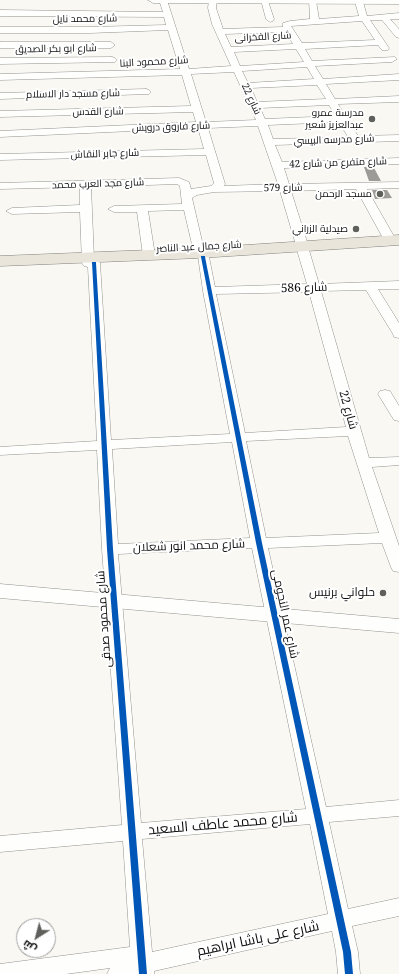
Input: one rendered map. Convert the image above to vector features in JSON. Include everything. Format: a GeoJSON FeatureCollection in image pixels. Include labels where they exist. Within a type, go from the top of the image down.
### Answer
{"type":"FeatureCollection","features":[{"type":"Feature","properties":{"kind":"main road","name":"شارع جمال عبد الناصر"},"geometry":{"type":"LineString","coordinates":[[0,266],[202,255],[396,242]]}},
{"type":"Feature","properties":{"kind":"main road","name":"شارع جمال عبد الناصر"},"geometry":{"type":"LineString","coordinates":[[0,261],[90,261],[149,255],[202,255]]}},
{"type":"Feature","properties":{"kind":"street"},"geometry":{"type":"LineString","coordinates":[[153,0],[399,1]]}},
{"type":"Feature","properties":{"kind":"street"},"geometry":{"type":"LineString","coordinates":[[162,0],[220,184],[214,190]]}},
{"type":"Feature","properties":{"kind":"street","name":"شارع 22"},"geometry":{"type":"LineString","coordinates":[[212,0],[214,16],[220,32],[262,123],[278,165],[363,463],[399,567]]}},
{"type":"Feature","properties":{"kind":"street"},"geometry":{"type":"LineString","coordinates":[[264,1],[270,19]]}},
{"type":"Feature","properties":{"kind":"street"},"geometry":{"type":"LineString","coordinates":[[312,1],[315,21]]}},
{"type":"Feature","properties":{"kind":"street"},"geometry":{"type":"LineString","coordinates":[[359,2],[364,18],[390,55],[399,71]]}},
{"type":"Feature","properties":{"kind":"street"},"geometry":{"type":"LineString","coordinates":[[0,13],[77,10],[167,15]]}},
{"type":"Feature","properties":{"kind":"street"},"geometry":{"type":"LineString","coordinates":[[72,30],[77,10]]}},
{"type":"Feature","properties":{"kind":"street"},"geometry":{"type":"LineString","coordinates":[[287,28],[290,23],[399,16]]}},
{"type":"Feature","properties":{"kind":"street"},"geometry":{"type":"LineString","coordinates":[[384,17],[399,35]]}},
{"type":"Feature","properties":{"kind":"street"},"geometry":{"type":"LineString","coordinates":[[220,32],[287,28],[370,26]]}},
{"type":"Feature","properties":{"kind":"street","name":"شارع محمد نايل"},"geometry":{"type":"LineString","coordinates":[[0,30],[109,30],[171,27]]}},
{"type":"Feature","properties":{"kind":"street"},"geometry":{"type":"LineString","coordinates":[[287,28],[354,140]]}},
{"type":"Feature","properties":{"kind":"street"},"geometry":{"type":"LineString","coordinates":[[109,30],[113,76]]}},
{"type":"Feature","properties":{"kind":"street","name":"شارع الفخرانى"},"geometry":{"type":"LineString","coordinates":[[228,50],[296,43],[378,39]]}},
{"type":"Feature","properties":{"kind":"street"},"geometry":{"type":"LineString","coordinates":[[0,45],[111,45]]}},
{"type":"Feature","properties":{"kind":"street"},"geometry":{"type":"LineString","coordinates":[[309,64],[390,55],[399,51]]}},
{"type":"Feature","properties":{"kind":"street","name":"شارع ابو بكر الصديق"},"geometry":{"type":"LineString","coordinates":[[0,61],[112,60]]}},
{"type":"Feature","properties":{"kind":"street"},"geometry":{"type":"LineString","coordinates":[[309,64],[399,71]]}},
{"type":"Feature","properties":{"kind":"street","name":"شارع محمود البنا"},"geometry":{"type":"LineString","coordinates":[[0,77],[113,76],[309,64]]}},
{"type":"Feature","properties":{"kind":"street"},"geometry":{"type":"LineString","coordinates":[[245,86],[320,82],[399,71]]}},
{"type":"Feature","properties":{"kind":"street"},"geometry":{"type":"LineString","coordinates":[[325,91],[340,90]]}},
{"type":"Feature","properties":{"kind":"street","name":"شارع مسجد دار الاسلام"},"geometry":{"type":"LineString","coordinates":[[0,96],[146,92]]}},
{"type":"Feature","properties":{"kind":"street"},"geometry":{"type":"LineString","coordinates":[[254,105],[399,99]]}},
{"type":"Feature","properties":{"kind":"street","name":"شارع القدس"},"geometry":{"type":"LineString","coordinates":[[0,114],[196,109]]}},
{"type":"Feature","properties":{"kind":"street","name":"شارع فاروق درويش"},"geometry":{"type":"LineString","coordinates":[[0,134],[342,119]]}},
{"type":"Feature","properties":{"kind":"street","name":"شارع مدرسه البيسي"},"geometry":{"type":"LineString","coordinates":[[269,142],[399,139]]}},
{"type":"Feature","properties":{"kind":"street","name":"شارع جابر النقاش"},"geometry":{"type":"LineString","coordinates":[[0,157],[210,152]]}},
{"type":"Feature","properties":{"kind":"street","name":"شارع متفرع من شارع 42"},"geometry":{"type":"LineString","coordinates":[[278,165],[399,161]]}},
{"type":"Feature","properties":{"kind":"street","name":"شارع مجد العرب محمد"},"geometry":{"type":"LineString","coordinates":[[0,186],[179,181],[185,184],[188,195]]}},
{"type":"Feature","properties":{"kind":"street","name":"شارع محمود صدقى"},"geometry":{"type":"LineString","coordinates":[[85,184],[110,549],[142,964]]}},
{"type":"Feature","properties":{"kind":"street","name":"شارع 579"},"geometry":{"type":"LineString","coordinates":[[188,195],[198,191],[214,190],[399,185]]}},
{"type":"Feature","properties":{"kind":"street"},"geometry":{"type":"LineString","coordinates":[[360,186],[396,242]]}},
{"type":"Feature","properties":{"kind":"street","name":"شارع عمر النجومى"},"geometry":{"type":"LineString","coordinates":[[188,195],[186,197],[202,255],[259,543],[347,952],[349,974]]}},
{"type":"Feature","properties":{"kind":"street"},"geometry":{"type":"LineString","coordinates":[[114,208],[189,207]]}},
{"type":"Feature","properties":{"kind":"street"},"geometry":{"type":"LineString","coordinates":[[12,211],[86,208]]}},
{"type":"Feature","properties":{"kind":"street"},"geometry":{"type":"LineString","coordinates":[[142,208],[149,255]]}},
{"type":"Feature","properties":{"kind":"street","name":"شارع 586"},"geometry":{"type":"LineString","coordinates":[[209,291],[399,285]]}},
{"type":"Feature","properties":{"kind":"street"},"geometry":{"type":"LineString","coordinates":[[370,286],[399,334]]}},
{"type":"Feature","properties":{"kind":"street"},"geometry":{"type":"LineString","coordinates":[[386,394],[399,417]]}},
{"type":"Feature","properties":{"kind":"street"},"geometry":{"type":"LineString","coordinates":[[0,451],[354,431]]}},
{"type":"Feature","properties":{"kind":"street"},"geometry":{"type":"LineString","coordinates":[[363,463],[399,461]]}},
{"type":"Feature","properties":{"kind":"street","name":"شارع محمد انور شعلان"},"geometry":{"type":"LineString","coordinates":[[110,549],[388,538]]}},
{"type":"Feature","properties":{"kind":"street"},"geometry":{"type":"LineString","coordinates":[[0,591],[399,626]]}},
{"type":"Feature","properties":{"kind":"street","name":"شارع محمد عاطف السعيد"},"geometry":{"type":"LineString","coordinates":[[0,844],[399,808]]}},
{"type":"Feature","properties":{"kind":"street","name":"شارع على باشا ابراهيم"},"geometry":{"type":"LineString","coordinates":[[118,974],[142,964],[399,907]]}},
{"type":"Feature","properties":{"kind":"street"},"geometry":{"type":"LineString","coordinates":[[0,973],[142,964]]}},
{"type":"Feature","properties":{"kind":"building"},"geometry":{"type":"Polygon","coordinates":[[[373,166],[381,181],[369,181],[364,167],[373,166]]]}},
{"type":"Feature","properties":{"kind":"building","name":"مسجد الرحمن"},"geometry":{"type":"Polygon","coordinates":[[[372,190],[387,190],[392,198],[375,199],[372,190]]]}},
{"type":"Feature","properties":{"kind":"cycle path"},"geometry":{"type":"LineString","coordinates":[[203,257],[259,543],[347,952],[349,974]]}},
{"type":"Feature","properties":{"kind":"cycle path"},"geometry":{"type":"LineString","coordinates":[[94,263],[110,549],[143,974]]}},
{"type":"Feature","properties":{"kind":"place","name":"مدرسة عمرو عبدالعزيز شعير"},"geometry":{"type":"Point","coordinates":[372,119]}},
{"type":"Feature","properties":{"kind":"place","name":"مسجد الرحمن"},"geometry":{"type":"Point","coordinates":[380,194]}},
{"type":"Feature","properties":{"kind":"place","name":"صيدلية الزراني"},"geometry":{"type":"Point","coordinates":[356,229]}},
{"type":"Feature","properties":{"kind":"place","name":"حلواني برنيس"},"geometry":{"type":"Point","coordinates":[383,593]}}]}
